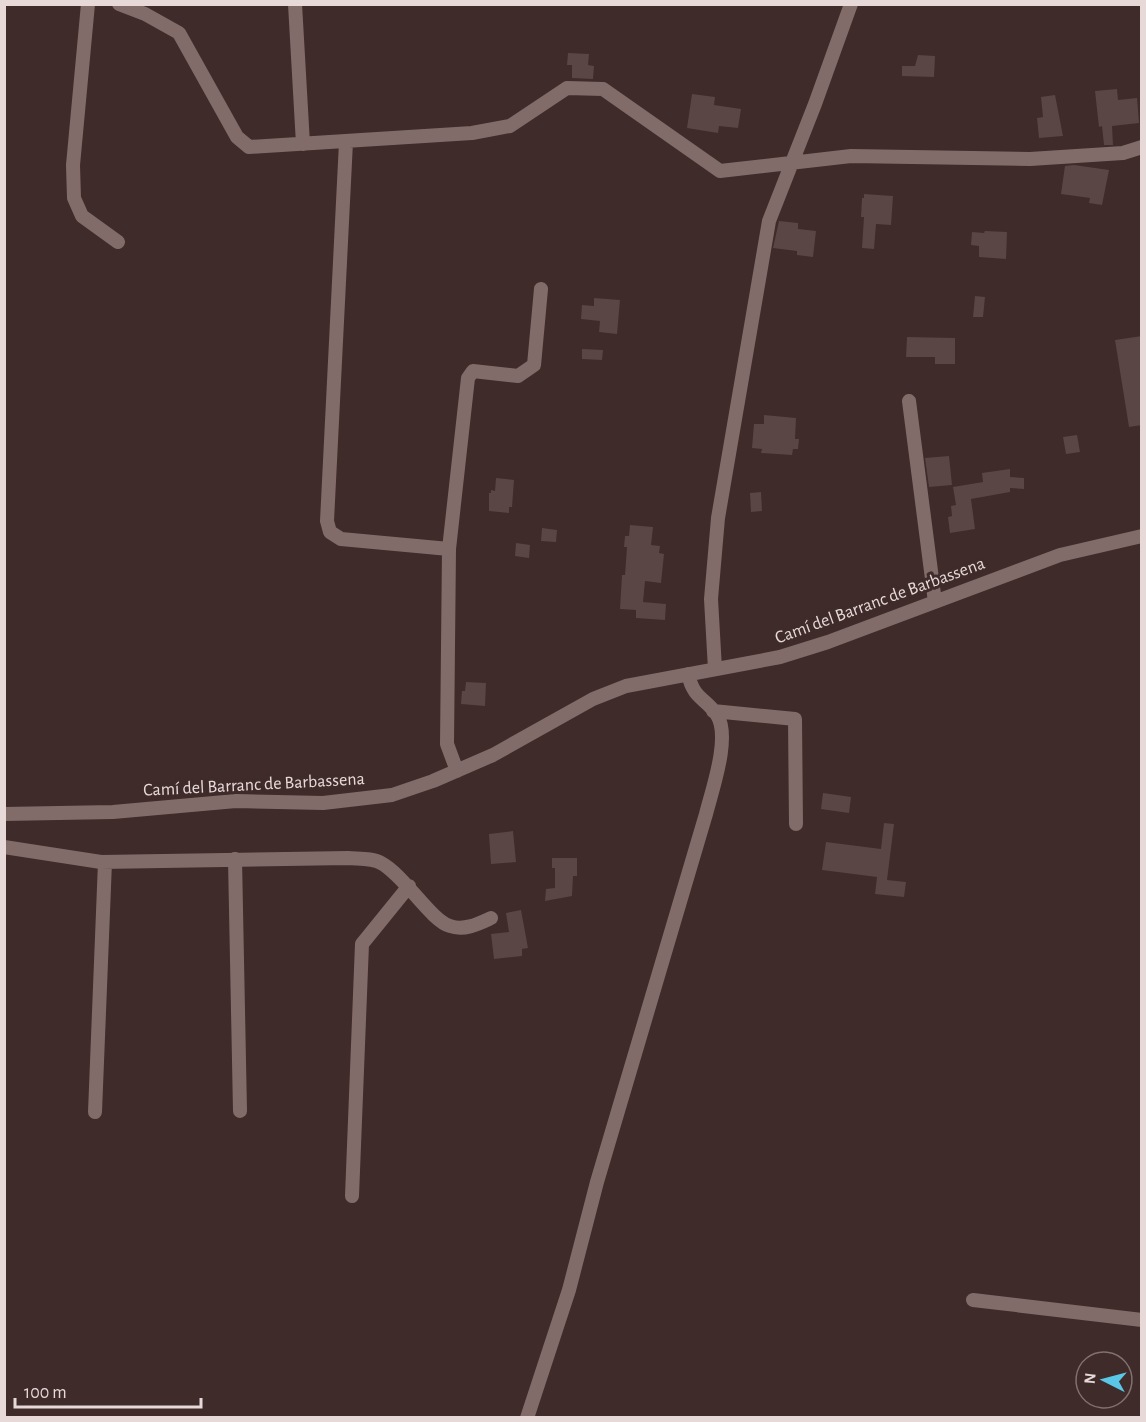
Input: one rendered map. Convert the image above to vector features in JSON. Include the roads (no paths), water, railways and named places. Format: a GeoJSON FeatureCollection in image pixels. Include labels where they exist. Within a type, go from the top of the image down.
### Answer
{"type":"FeatureCollection","features":[{"type":"Feature","properties":{"kind":"street"},"geometry":{"type":"LineString","coordinates":[[88,4],[73,165],[74,198],[82,216],[118,242]]}},
{"type":"Feature","properties":{"kind":"street"},"geometry":{"type":"LineString","coordinates":[[119,4],[145,14],[179,33],[237,137],[249,147],[472,133],[510,126],[567,88],[603,89],[720,171],[851,156],[1030,159],[1123,153],[1142,147]]}},
{"type":"Feature","properties":{"kind":"street"},"geometry":{"type":"LineString","coordinates":[[295,4],[303,144]]}},
{"type":"Feature","properties":{"kind":"street"},"geometry":{"type":"LineString","coordinates":[[715,669],[711,599],[718,518],[769,221],[851,4]]}},
{"type":"Feature","properties":{"kind":"street"},"geometry":{"type":"LineString","coordinates":[[346,142],[327,521],[330,532],[341,539],[449,549]]}},
{"type":"Feature","properties":{"kind":"street"},"geometry":{"type":"LineString","coordinates":[[457,771],[447,744],[449,549],[468,378],[473,371],[518,376],[534,365],[541,289]]}},
{"type":"Feature","properties":{"kind":"street"},"geometry":{"type":"LineString","coordinates":[[909,401],[934,602]]}},
{"type":"Feature","properties":{"kind":"street","name":"Camí del Barranc de Barbassena"},"geometry":{"type":"LineString","coordinates":[[4,814],[112,812],[236,801],[323,803],[392,795],[494,755],[593,699],[626,686],[780,657],[828,642],[1060,555],[1142,536]]}},
{"type":"Feature","properties":{"kind":"street"},"geometry":{"type":"LineString","coordinates":[[527,1418],[568,1290],[597,1182],[706,814],[722,744],[721,726],[713,711],[692,689],[688,675]]}},
{"type":"Feature","properties":{"kind":"street"},"geometry":{"type":"LineString","coordinates":[[713,711],[795,719],[796,824]]}},
{"type":"Feature","properties":{"kind":"street"},"geometry":{"type":"LineString","coordinates":[[4,847],[105,862],[348,858],[380,862],[409,886],[433,915],[448,926],[474,926],[491,918]]}},
{"type":"Feature","properties":{"kind":"street"},"geometry":{"type":"LineString","coordinates":[[235,859],[240,1111]]}},
{"type":"Feature","properties":{"kind":"street"},"geometry":{"type":"LineString","coordinates":[[95,1112],[105,862]]}},
{"type":"Feature","properties":{"kind":"street"},"geometry":{"type":"LineString","coordinates":[[352,1196],[362,944],[409,886]]}},
{"type":"Feature","properties":{"kind":"street"},"geometry":{"type":"LineString","coordinates":[[973,1300],[1142,1320]]}}]}
